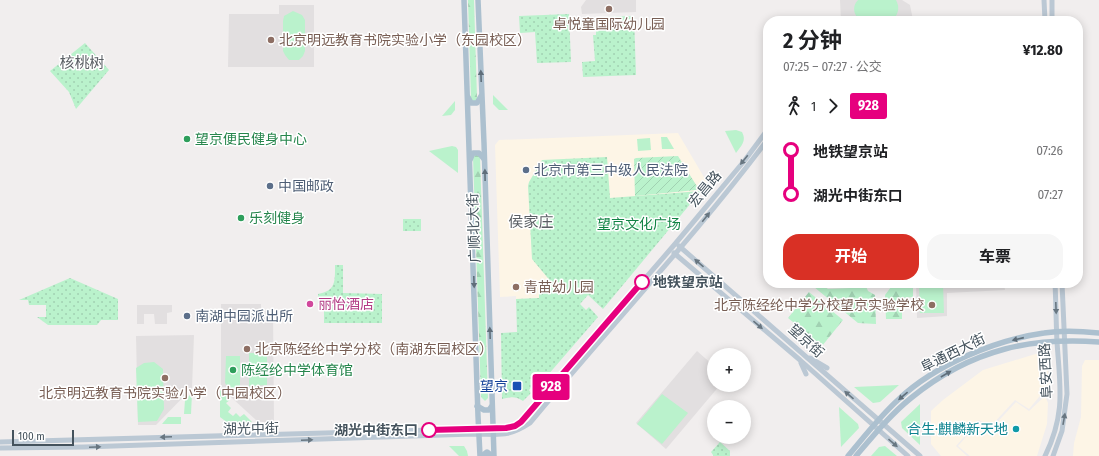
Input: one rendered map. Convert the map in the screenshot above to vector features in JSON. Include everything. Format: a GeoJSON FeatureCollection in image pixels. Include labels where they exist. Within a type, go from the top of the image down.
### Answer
{"type":"FeatureCollection","features":[{"type":"Feature","properties":{"kind":"main road","name":"广顺北大街"},"geometry":{"type":"LineString","coordinates":[[464,0],[478,431],[481,456]]}},
{"type":"Feature","properties":{"kind":"main road","name":"广顺北大街"},"geometry":{"type":"LineString","coordinates":[[478,0],[494,435],[493,456]]}},
{"type":"Feature","properties":{"kind":"main road"},"geometry":{"type":"LineString","coordinates":[[1044,0],[1045,16]]}},
{"type":"Feature","properties":{"kind":"main road"},"geometry":{"type":"LineString","coordinates":[[1052,0],[1052,16]]}},
{"type":"Feature","properties":{"kind":"main road"},"geometry":{"type":"LineString","coordinates":[[467,96],[471,103],[477,103],[482,96]]}},
{"type":"Feature","properties":{"kind":"main road","name":"宏昌路"},"geometry":{"type":"LineString","coordinates":[[493,428],[515,426],[521,422],[670,250],[763,135]]}},
{"type":"Feature","properties":{"kind":"main road","name":"宏昌路"},"geometry":{"type":"LineString","coordinates":[[503,435],[513,433],[530,423],[681,248],[763,146]]}},
{"type":"Feature","properties":{"kind":"main road"},"geometry":{"type":"LineString","coordinates":[[470,160],[473,153],[479,153],[484,160]]}},
{"type":"Feature","properties":{"kind":"main road","name":"望京街"},"geometry":{"type":"LineString","coordinates":[[675,244],[920,456]]}},
{"type":"Feature","properties":{"kind":"main road","name":"望京街"},"geometry":{"type":"LineString","coordinates":[[670,250],[800,360],[908,456]]}},
{"type":"Feature","properties":{"kind":"main road","name":"阜安西路"},"geometry":{"type":"LineString","coordinates":[[1045,456],[1056,429],[1060,412],[1061,393],[1055,288]]}},
{"type":"Feature","properties":{"kind":"main road","name":"阜安西路"},"geometry":{"type":"LineString","coordinates":[[1053,456],[1062,431],[1067,394],[1062,288]]}},
{"type":"Feature","properties":{"kind":"main road","name":"阜通西大街"},"geometry":{"type":"LineString","coordinates":[[881,423],[899,399],[918,384],[938,370],[976,352],[1006,342],[1044,333],[1064,331],[1099,333]]}},
{"type":"Feature","properties":{"kind":"main road","name":"阜通西大街"},"geometry":{"type":"LineString","coordinates":[[848,456],[881,423],[927,386],[949,372],[979,358],[1005,349],[1057,342],[1099,342]]}},
{"type":"Feature","properties":{"kind":"main road"},"geometry":{"type":"LineString","coordinates":[[804,355],[826,368]]}},
{"type":"Feature","properties":{"kind":"main road"},"geometry":{"type":"LineString","coordinates":[[800,360],[806,374]]}},
{"type":"Feature","properties":{"kind":"main road"},"geometry":{"type":"LineString","coordinates":[[478,406],[484,410],[489,410],[492,406]]}},
{"type":"Feature","properties":{"kind":"main road","name":"湖光中街"},"geometry":{"type":"LineString","coordinates":[[0,448],[84,447],[478,431],[493,428]]}},
{"type":"Feature","properties":{"kind":"main road","name":"阜通西大街"},"geometry":{"type":"LineString","coordinates":[[856,456],[876,428]]}},
{"type":"Feature","properties":{"kind":"main road","name":"湖光中街"},"geometry":{"type":"LineString","coordinates":[[0,442],[478,431],[494,435],[503,435]]}},
{"type":"Feature","properties":{"kind":"main road"},"geometry":{"type":"LineString","coordinates":[[481,456],[487,452],[493,456]]}},
{"type":"Feature","properties":{"kind":"shaded area","name":"卓悦童国际幼儿园"},"geometry":{"type":"Polygon","coordinates":[[[586,0],[636,0],[636,12],[582,14],[581,7],[586,0]]]}},
{"type":"Feature","properties":{"kind":"shaded area"},"geometry":{"type":"Polygon","coordinates":[[[840,0],[902,0],[910,5],[912,16],[841,16],[840,0]]]}},
{"type":"Feature","properties":{"kind":"shaded area","name":"北京明远教育书院实验小学（东园校区）"},"geometry":{"type":"Polygon","coordinates":[[[279,5],[314,5],[314,67],[228,67],[229,14],[279,14],[279,5]]]}},
{"type":"Feature","properties":{"kind":"shaded area","name":"北京市第三中级人民法院"},"geometry":{"type":"Polygon","coordinates":[[[678,133],[708,184],[701,191],[610,199],[553,283],[539,298],[516,299],[516,296],[500,297],[495,145],[499,140],[678,133]]]}},
{"type":"Feature","properties":{"kind":"shaded area","name":"北京陈经纶中学分校望京实验学校"},"geometry":{"type":"Polygon","coordinates":[[[916,288],[1005,288],[1005,290],[947,293],[947,316],[917,318],[916,288]]]}},
{"type":"Feature","properties":{"kind":"shaded area","name":"北京陈经纶中学分校（南湖东园校区）"},"geometry":{"type":"Polygon","coordinates":[[[221,304],[261,304],[261,311],[273,311],[274,422],[257,421],[221,388],[221,304]]]}},
{"type":"Feature","properties":{"kind":"shaded area"},"geometry":{"type":"Polygon","coordinates":[[[137,305],[172,305],[172,312],[167,313],[167,324],[155,324],[154,314],[144,314],[144,324],[137,324],[137,305]]]}},
{"type":"Feature","properties":{"kind":"shaded area","name":"北京明远教育书院实验小学（中园校区）"},"geometry":{"type":"Polygon","coordinates":[[[194,335],[192,388],[156,425],[138,425],[136,336],[194,335]]]}},
{"type":"Feature","properties":{"kind":"shaded area"},"geometry":{"type":"Polygon","coordinates":[[[697,351],[707,360],[707,392],[714,392],[666,449],[636,423],[697,351]]]}},
{"type":"Feature","properties":{"kind":"shaded area"},"geometry":{"type":"Polygon","coordinates":[[[1045,351],[1050,384],[1029,409],[1015,400],[991,426],[979,420],[956,446],[967,456],[941,456],[931,444],[931,411],[943,400],[983,370],[1045,351]]]}},
{"type":"Feature","properties":{"kind":"shaded area"},"geometry":{"type":"Polygon","coordinates":[[[1085,360],[1099,360],[1099,456],[1073,456],[1074,443],[1081,417],[1082,366],[1085,360]]]}},
{"type":"Feature","properties":{"kind":"shaded area","name":"合生·麒麟新天地"},"geometry":{"type":"Polygon","coordinates":[[[1045,396],[1048,403],[1047,424],[1037,456],[970,456],[958,446],[979,422],[991,429],[1016,402],[1029,411],[1045,396]]]}},
{"type":"Feature","properties":{"kind":"green space"},"geometry":{"type":"Polygon","coordinates":[[[468,0],[474,0],[476,101],[472,101],[471,98],[468,0]]]}},
{"type":"Feature","properties":{"kind":"green space"},"geometry":{"type":"Polygon","coordinates":[[[858,0],[896,0],[898,12],[896,16],[856,16],[854,8],[858,0]]]}},
{"type":"Feature","properties":{"kind":"green space"},"geometry":{"type":"Polygon","coordinates":[[[293,11],[302,15],[305,20],[305,51],[299,60],[289,60],[283,51],[284,16],[293,11]]]}},
{"type":"Feature","properties":{"kind":"green space"},"geometry":{"type":"Polygon","coordinates":[[[569,14],[571,62],[537,63],[535,32],[520,33],[519,16],[569,14]]]}},
{"type":"Feature","properties":{"kind":"green space"},"geometry":{"type":"Polygon","coordinates":[[[634,16],[636,75],[583,77],[582,62],[595,61],[593,35],[596,35],[596,27],[605,26],[605,17],[634,16]]]}},
{"type":"Feature","properties":{"kind":"green space"},"geometry":{"type":"Polygon","coordinates":[[[85,43],[109,70],[76,109],[69,92],[50,71],[85,43]]]}},
{"type":"Feature","properties":{"kind":"green space"},"geometry":{"type":"Polygon","coordinates":[[[493,95],[508,110],[499,110],[493,104],[493,95]]]}},
{"type":"Feature","properties":{"kind":"green space"},"geometry":{"type":"Polygon","coordinates":[[[455,101],[455,110],[451,115],[442,116],[455,101]]]}},
{"type":"Feature","properties":{"kind":"green space"},"geometry":{"type":"Polygon","coordinates":[[[736,130],[742,132],[744,141],[736,153],[725,131],[736,130]]]}},
{"type":"Feature","properties":{"kind":"green space"},"geometry":{"type":"Polygon","coordinates":[[[661,137],[667,137],[674,149],[662,149],[661,137]]]}},
{"type":"Feature","properties":{"kind":"green space"},"geometry":{"type":"Polygon","coordinates":[[[650,138],[651,150],[638,151],[637,139],[650,138]]]}},
{"type":"Feature","properties":{"kind":"green space"},"geometry":{"type":"Polygon","coordinates":[[[452,146],[456,147],[458,150],[458,173],[429,151],[452,146]]]}},
{"type":"Feature","properties":{"kind":"green space"},"geometry":{"type":"Polygon","coordinates":[[[476,154],[480,157],[488,398],[485,401],[481,397],[473,157],[476,154]]]}},
{"type":"Feature","properties":{"kind":"green space"},"geometry":{"type":"Polygon","coordinates":[[[678,156],[698,188],[696,190],[635,196],[634,159],[678,156]]]}},
{"type":"Feature","properties":{"kind":"green space","name":"望京文化广场"},"geometry":{"type":"Polygon","coordinates":[[[607,157],[610,198],[701,191],[603,309],[588,295],[580,304],[586,310],[589,307],[598,317],[541,383],[537,381],[529,390],[531,393],[523,401],[513,397],[502,399],[501,333],[517,332],[516,299],[539,298],[539,290],[552,283],[532,259],[529,182],[542,160],[607,157]]]}},
{"type":"Feature","properties":{"kind":"green space"},"geometry":{"type":"Polygon","coordinates":[[[403,219],[421,219],[421,231],[403,231],[403,219]]]}},
{"type":"Feature","properties":{"kind":"green space"},"geometry":{"type":"Polygon","coordinates":[[[335,265],[343,265],[343,293],[382,294],[382,323],[324,323],[324,303],[318,303],[318,294],[324,293],[331,288],[335,276],[335,265]]]}},
{"type":"Feature","properties":{"kind":"green space"},"geometry":{"type":"Polygon","coordinates":[[[70,278],[118,299],[118,320],[101,320],[97,325],[48,325],[37,317],[46,317],[46,305],[29,305],[28,300],[19,300],[70,278]]]}},
{"type":"Feature","properties":{"kind":"green space"},"geometry":{"type":"Polygon","coordinates":[[[815,288],[867,288],[868,291],[875,295],[876,324],[858,323],[815,288]]]}},
{"type":"Feature","properties":{"kind":"green space"},"geometry":{"type":"Polygon","coordinates":[[[890,288],[913,288],[913,297],[902,298],[902,319],[886,319],[885,295],[890,288]]]}},
{"type":"Feature","properties":{"kind":"green space"},"geometry":{"type":"Polygon","coordinates":[[[919,288],[943,288],[944,313],[920,313],[919,288]]]}},
{"type":"Feature","properties":{"kind":"green space"},"geometry":{"type":"Polygon","coordinates":[[[809,292],[843,320],[822,346],[788,318],[809,292]]]}},
{"type":"Feature","properties":{"kind":"green space"},"geometry":{"type":"Polygon","coordinates":[[[249,353],[267,353],[267,385],[249,386],[249,353]]]}},
{"type":"Feature","properties":{"kind":"green space","name":"陈经纶中学体育馆"},"geometry":{"type":"Polygon","coordinates":[[[226,356],[240,356],[240,395],[234,394],[225,383],[226,356]]]}},
{"type":"Feature","properties":{"kind":"green space"},"geometry":{"type":"Polygon","coordinates":[[[154,362],[163,369],[164,409],[157,421],[138,422],[136,368],[144,363],[154,362]]]}},
{"type":"Feature","properties":{"kind":"green space"},"geometry":{"type":"Polygon","coordinates":[[[899,385],[880,402],[873,403],[854,387],[899,385]]]}},
{"type":"Feature","properties":{"kind":"green space"},"geometry":{"type":"Polygon","coordinates":[[[220,390],[230,400],[226,403],[231,408],[228,412],[233,416],[236,413],[240,417],[244,414],[252,422],[228,423],[220,417],[220,390]]]}},
{"type":"Feature","properties":{"kind":"green space"},"geometry":{"type":"Polygon","coordinates":[[[192,393],[191,414],[184,414],[185,400],[192,393]]]}},
{"type":"Feature","properties":{"kind":"green space"},"geometry":{"type":"Polygon","coordinates":[[[662,394],[688,413],[662,444],[637,424],[662,394]]]}},
{"type":"Feature","properties":{"kind":"green space"},"geometry":{"type":"Polygon","coordinates":[[[920,404],[920,445],[902,428],[901,422],[920,404]]]}},
{"type":"Feature","properties":{"kind":"green space"},"geometry":{"type":"Polygon","coordinates":[[[839,407],[858,424],[859,428],[841,447],[839,407]]]}},
{"type":"Feature","properties":{"kind":"green space"},"geometry":{"type":"Polygon","coordinates":[[[168,417],[181,417],[181,424],[162,424],[168,417]]]}},
{"type":"Feature","properties":{"kind":"green space"},"geometry":{"type":"Polygon","coordinates":[[[718,444],[722,444],[730,451],[730,456],[713,456],[711,452],[718,444]]]}},
{"type":"Feature","properties":{"kind":"green space"},"geometry":{"type":"Polygon","coordinates":[[[449,446],[464,446],[468,456],[459,456],[449,446]]]}},
{"type":"Feature","properties":{"kind":"green space"},"geometry":{"type":"Polygon","coordinates":[[[885,446],[897,456],[871,456],[879,447],[885,446]]]}},
{"type":"Feature","properties":{"kind":"bus line","name":"928"},"geometry":{"type":"LineString","coordinates":[[429,430],[506,428],[515,426],[521,422],[642,282]]}},
{"type":"Feature","properties":{"kind":"place","name":"卓悦童国际幼儿园"},"geometry":{"type":"Point","coordinates":[609,9]}},
{"type":"Feature","properties":{"kind":"place","name":"北京明远教育书院实验小学（东园校区）"},"geometry":{"type":"Point","coordinates":[271,40]}},
{"type":"Feature","properties":{"kind":"place","name":"望京便民健身中心"},"geometry":{"type":"Point","coordinates":[187,139]}},
{"type":"Feature","properties":{"kind":"place","name":"北京市第三中级人民法院"},"geometry":{"type":"Point","coordinates":[526,170]}},
{"type":"Feature","properties":{"kind":"place","name":"中国邮政"},"geometry":{"type":"Point","coordinates":[270,186]}},
{"type":"Feature","properties":{"kind":"place","name":"乐刻健身"},"geometry":{"type":"Point","coordinates":[241,218]}},
{"type":"Feature","properties":{"kind":"place","name":"地铁望京站"},"geometry":{"type":"Point","coordinates":[642,282]}},
{"type":"Feature","properties":{"kind":"place","name":"青苗幼儿园"},"geometry":{"type":"Point","coordinates":[516,287]}},
{"type":"Feature","properties":{"kind":"place","name":"丽怡酒店"},"geometry":{"type":"Point","coordinates":[310,304]}},
{"type":"Feature","properties":{"kind":"place","name":"北京陈经纶中学分校望京实验学校"},"geometry":{"type":"Point","coordinates":[932,305]}},
{"type":"Feature","properties":{"kind":"place","name":"南湖中园派出所"},"geometry":{"type":"Point","coordinates":[187,316]}},
{"type":"Feature","properties":{"kind":"place","name":"北京陈经纶中学分校（南湖东园校区）"},"geometry":{"type":"Point","coordinates":[247,349]}},
{"type":"Feature","properties":{"kind":"place","name":"陈经纶中学体育馆"},"geometry":{"type":"Point","coordinates":[233,370]}},
{"type":"Feature","properties":{"kind":"place","name":"北京明远教育书院实验小学（中园校区）"},"geometry":{"type":"Point","coordinates":[165,378]}},
{"type":"Feature","properties":{"kind":"place","name":"望京"},"geometry":{"type":"Point","coordinates":[517,386]}},
{"type":"Feature","properties":{"kind":"place","name":"合生·麒麟新天地"},"geometry":{"type":"Point","coordinates":[1016,429]}},
{"type":"Feature","properties":{"kind":"place","name":"湖光中街东口"},"geometry":{"type":"Point","coordinates":[429,430]}},
{"type":"Feature","properties":{"kind":"district","name":"核桃树"},"geometry":{"type":"Point","coordinates":[82,63]}},
{"type":"Feature","properties":{"kind":"district","name":"侯家庄"},"geometry":{"type":"Point","coordinates":[531,222]}}]}
